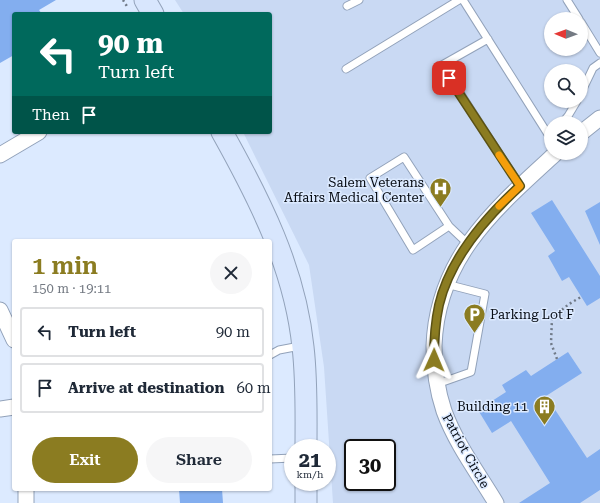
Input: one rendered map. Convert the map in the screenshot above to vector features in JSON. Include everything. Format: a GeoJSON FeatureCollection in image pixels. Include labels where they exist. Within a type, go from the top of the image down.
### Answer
{"type":"FeatureCollection","features":[{"type":"Feature","properties":{"kind":"main road"},"geometry":{"type":"LineString","coordinates":[[145,0],[152,12]]}},
{"type":"Feature","properties":{"kind":"main road"},"geometry":{"type":"LineString","coordinates":[[223,134],[252,187],[273,232],[284,261],[295,299],[303,346],[306,385],[306,439]]}},
{"type":"Feature","properties":{"kind":"main road"},"geometry":{"type":"LineString","coordinates":[[306,491],[306,503]]}},
{"type":"Feature","properties":{"kind":"street"},"geometry":{"type":"LineString","coordinates":[[588,127],[600,118]]}},
{"type":"Feature","properties":{"kind":"street"},"geometry":{"type":"LineString","coordinates":[[0,155],[36,134]]}},
{"type":"Feature","properties":{"kind":"street","name":"Patriot Circle"},"geometry":{"type":"LineString","coordinates":[[496,503],[454,435],[444,411],[437,384],[434,360],[435,334],[439,304],[451,272],[468,244],[484,223],[520,186],[548,160]]}},
{"type":"Feature","properties":{"kind":"street"},"geometry":{"type":"LineString","coordinates":[[0,310],[12,336]]}},
{"type":"Feature","properties":{"kind":"street"},"geometry":{"type":"LineString","coordinates":[[0,409],[12,407]]}},
{"type":"Feature","properties":{"kind":"street"},"geometry":{"type":"LineString","coordinates":[[26,491],[26,503]]}},
{"type":"Feature","properties":{"kind":"lane"},"geometry":{"type":"LineString","coordinates":[[347,6],[359,0]]}},
{"type":"Feature","properties":{"kind":"lane"},"geometry":{"type":"LineString","coordinates":[[346,69],[459,0]]}},
{"type":"Feature","properties":{"kind":"lane"},"geometry":{"type":"LineString","coordinates":[[463,0],[544,126]]}},
{"type":"Feature","properties":{"kind":"lane"},"geometry":{"type":"LineString","coordinates":[[567,0],[575,12]]}},
{"type":"Feature","properties":{"kind":"lane"},"geometry":{"type":"LineString","coordinates":[[588,33],[600,53]]}},
{"type":"Feature","properties":{"kind":"lane"},"geometry":{"type":"LineString","coordinates":[[488,39],[442,66],[520,186]]}},
{"type":"Feature","properties":{"kind":"lane"},"geometry":{"type":"LineString","coordinates":[[588,78],[593,68],[600,63]]}},
{"type":"Feature","properties":{"kind":"lane"},"geometry":{"type":"LineString","coordinates":[[449,226],[413,250],[370,178],[404,157],[449,226],[468,244]]}},
{"type":"Feature","properties":{"kind":"lane"},"geometry":{"type":"LineString","coordinates":[[437,384],[471,372],[485,294],[446,284]]}},
{"type":"Feature","properties":{"kind":"lane"},"geometry":{"type":"LineString","coordinates":[[272,354],[280,350],[303,346]]}},
{"type":"Feature","properties":{"kind":"lane"},"geometry":{"type":"LineString","coordinates":[[272,459],[284,458]]}},
{"type":"Feature","properties":{"kind":"path"},"geometry":{"type":"LineString","coordinates":[[557,359],[551,343],[552,318],[569,304],[581,297]]}},
{"type":"Feature","properties":{"kind":"shaded area","name":"Salem Veterans Affairs Medical Center"},"geometry":{"type":"Polygon","coordinates":[[[175,0],[600,0],[600,503],[333,503],[332,491],[336,491],[336,439],[329,439],[324,367],[309,265],[244,134],[272,134],[272,12],[183,12],[175,0]]]}},
{"type":"Feature","properties":{"kind":"building"},"geometry":{"type":"Polygon","coordinates":[[[0,0],[56,0],[39,10],[40,12],[12,12],[12,56],[0,63],[0,0]]]}},
{"type":"Feature","properties":{"kind":"building"},"geometry":{"type":"Polygon","coordinates":[[[552,200],[600,276],[600,298],[587,306],[569,277],[562,281],[548,256],[555,251],[531,213],[552,200]]]}},
{"type":"Feature","properties":{"kind":"building"},"geometry":{"type":"Polygon","coordinates":[[[600,202],[600,245],[585,211],[600,202]]]}},
{"type":"Feature","properties":{"kind":"building","name":"Building 11"},"geometry":{"type":"Polygon","coordinates":[[[568,352],[582,373],[546,396],[587,458],[600,449],[600,490],[580,503],[519,503],[550,483],[511,421],[492,433],[478,410],[506,392],[502,385],[526,370],[531,376],[568,352]]]}},
{"type":"Feature","properties":{"kind":"building"},"geometry":{"type":"Polygon","coordinates":[[[179,491],[222,491],[223,503],[180,503],[179,491]]]}},
{"type":"Feature","properties":{"kind":"slow traffic"},"geometry":{"type":"LineString","coordinates":[[499,155],[520,186],[499,206]]}},
{"type":"Feature","properties":{"kind":"place","name":"Salem Veterans Affairs Medical Center"},"geometry":{"type":"Point","coordinates":[440,208]}},
{"type":"Feature","properties":{"kind":"place","name":"Parking Lot F"},"geometry":{"type":"Point","coordinates":[474,334]}},
{"type":"Feature","properties":{"kind":"place","name":"Building 11"},"geometry":{"type":"Point","coordinates":[544,426]}},
{"type":"Feature","properties":{"kind":"route"},"geometry":{"type":"LineString","coordinates":[[434,360],[435,334],[439,304],[449,276],[461,254],[484,223],[520,186],[449,78]]}}]}
